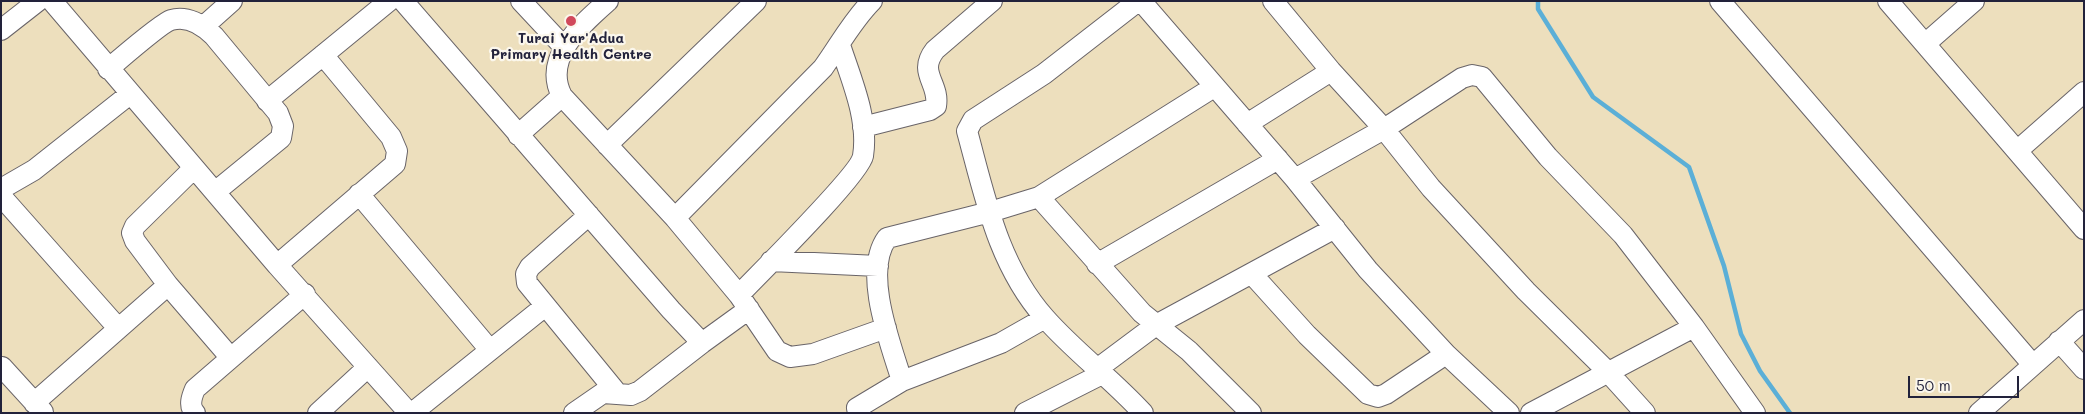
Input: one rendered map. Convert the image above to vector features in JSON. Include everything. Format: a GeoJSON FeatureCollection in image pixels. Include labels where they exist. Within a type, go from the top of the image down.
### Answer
{"type":"FeatureCollection","features":[{"type":"Feature","properties":{"kind":"street"},"geometry":{"type":"LineString","coordinates":[[1,30],[38,1]]}},
{"type":"Feature","properties":{"kind":"street"},"geometry":{"type":"LineString","coordinates":[[52,1],[277,265],[410,413],[544,306]]}},
{"type":"Feature","properties":{"kind":"street"},"geometry":{"type":"LineString","coordinates":[[204,26],[232,1]]}},
{"type":"Feature","properties":{"kind":"street"},"geometry":{"type":"LineString","coordinates":[[267,101],[389,1]]}},
{"type":"Feature","properties":{"kind":"street"},"geometry":{"type":"LineString","coordinates":[[402,1],[518,136],[702,343]]}},
{"type":"Feature","properties":{"kind":"street"},"geometry":{"type":"LineString","coordinates":[[521,1],[564,47]]}},
{"type":"Feature","properties":{"kind":"street"},"geometry":{"type":"LineString","coordinates":[[608,1],[564,47],[557,66],[555,83],[562,96],[675,218],[744,302],[777,351],[790,357],[813,354],[886,328]]}},
{"type":"Feature","properties":{"kind":"street"},"geometry":{"type":"LineString","coordinates":[[607,145],[756,1]]}},
{"type":"Feature","properties":{"kind":"street"},"geometry":{"type":"LineString","coordinates":[[675,218],[823,68],[840,45],[851,25],[872,1]]}},
{"type":"Feature","properties":{"kind":"street"},"geometry":{"type":"LineString","coordinates":[[863,127],[930,110],[936,106],[937,100],[927,70],[928,59],[935,50],[992,1]]}},
{"type":"Feature","properties":{"kind":"street"},"geometry":{"type":"LineString","coordinates":[[1143,413],[1045,318],[1015,278],[999,245],[967,131],[969,124],[1044,74],[1139,1],[1278,159],[1368,270],[1446,354],[1509,413]]}},
{"type":"Feature","properties":{"kind":"street"},"geometry":{"type":"LineString","coordinates":[[1273,1],[1331,71],[1384,129],[1430,188],[1476,238],[1608,372],[1645,413]]}},
{"type":"Feature","properties":{"kind":"street"},"geometry":{"type":"LineString","coordinates":[[1720,1],[2033,365]]}},
{"type":"Feature","properties":{"kind":"street"},"geometry":{"type":"LineString","coordinates":[[1888,1],[2084,229]]}},
{"type":"Feature","properties":{"kind":"street"},"geometry":{"type":"LineString","coordinates":[[1925,44],[1974,1]]}},
{"type":"Feature","properties":{"kind":"street"},"geometry":{"type":"LineString","coordinates":[[108,69],[171,20],[188,20],[204,26],[278,113],[283,126],[282,138],[214,192]]}},
{"type":"Feature","properties":{"kind":"street"},"geometry":{"type":"LineString","coordinates":[[574,413],[603,393],[631,395],[640,391],[702,343],[744,302],[771,261],[858,167],[863,156],[863,127],[860,108],[840,45]]}},
{"type":"Feature","properties":{"kind":"street"},"geometry":{"type":"LineString","coordinates":[[277,265],[394,164],[397,151],[391,137],[323,55]]}},
{"type":"Feature","properties":{"kind":"street"},"geometry":{"type":"LineString","coordinates":[[1247,124],[1331,71]]}},
{"type":"Feature","properties":{"kind":"street"},"geometry":{"type":"LineString","coordinates":[[1295,179],[1384,129],[1462,78],[1472,75],[1482,77],[1548,157],[1623,235],[1694,327],[1755,413]]}},
{"type":"Feature","properties":{"kind":"street"},"geometry":{"type":"LineString","coordinates":[[902,381],[886,328],[878,289],[878,266],[883,244],[887,238],[990,212],[1038,197],[1214,87]]}},
{"type":"Feature","properties":{"kind":"street"},"geometry":{"type":"LineString","coordinates":[[2016,150],[2084,92]]}},
{"type":"Feature","properties":{"kind":"street"},"geometry":{"type":"LineString","coordinates":[[1,189],[34,170],[130,94]]}},
{"type":"Feature","properties":{"kind":"street"},"geometry":{"type":"LineString","coordinates":[[518,136],[562,96]]}},
{"type":"Feature","properties":{"kind":"street"},"geometry":{"type":"LineString","coordinates":[[1097,264],[1278,159]]}},
{"type":"Feature","properties":{"kind":"street"},"geometry":{"type":"LineString","coordinates":[[194,168],[135,226],[132,232],[135,241],[168,285],[230,357]]}},
{"type":"Feature","properties":{"kind":"street"},"geometry":{"type":"LineString","coordinates":[[359,194],[490,350]]}},
{"type":"Feature","properties":{"kind":"street"},"geometry":{"type":"LineString","coordinates":[[1,196],[118,328]]}},
{"type":"Feature","properties":{"kind":"street"},"geometry":{"type":"LineString","coordinates":[[1038,197],[1097,264],[1156,325],[1189,351],[1251,413]]}},
{"type":"Feature","properties":{"kind":"street"},"geometry":{"type":"LineString","coordinates":[[589,215],[530,267],[526,274],[527,283],[544,306],[618,393]]}},
{"type":"Feature","properties":{"kind":"street"},"geometry":{"type":"LineString","coordinates":[[1025,413],[1100,371],[1156,325],[1335,228]]}},
{"type":"Feature","properties":{"kind":"street"},"geometry":{"type":"LineString","coordinates":[[771,261],[878,266]]}},
{"type":"Feature","properties":{"kind":"street"},"geometry":{"type":"LineString","coordinates":[[1252,274],[1314,342],[1368,394],[1378,396],[1386,394],[1446,354]]}},
{"type":"Feature","properties":{"kind":"street"},"geometry":{"type":"LineString","coordinates":[[2,367],[39,408],[118,328],[168,285]]}},
{"type":"Feature","properties":{"kind":"street"},"geometry":{"type":"LineString","coordinates":[[195,413],[192,410],[191,399],[195,389],[305,294]]}},
{"type":"Feature","properties":{"kind":"street"},"geometry":{"type":"LineString","coordinates":[[858,413],[857,408],[902,381],[1001,343],[1036,325],[1045,318]]}},
{"type":"Feature","properties":{"kind":"street"},"geometry":{"type":"LineString","coordinates":[[1979,413],[2084,320]]}},
{"type":"Feature","properties":{"kind":"street"},"geometry":{"type":"LineString","coordinates":[[1531,413],[1694,327]]}},
{"type":"Feature","properties":{"kind":"street"},"geometry":{"type":"LineString","coordinates":[[2059,342],[2084,368]]}},
{"type":"Feature","properties":{"kind":"street"},"geometry":{"type":"LineString","coordinates":[[318,413],[368,367]]}},
{"type":"Feature","properties":{"kind":"waterway"},"geometry":{"type":"LineString","coordinates":[[1538,1],[1538,9],[1593,97],[1689,167],[1724,266],[1741,334],[1760,371],[1790,413]]}},
{"type":"Feature","properties":{"kind":"place","name":"Turai Yar'Adua Primary Health Centre"},"geometry":{"type":"Point","coordinates":[571,21]}}]}
